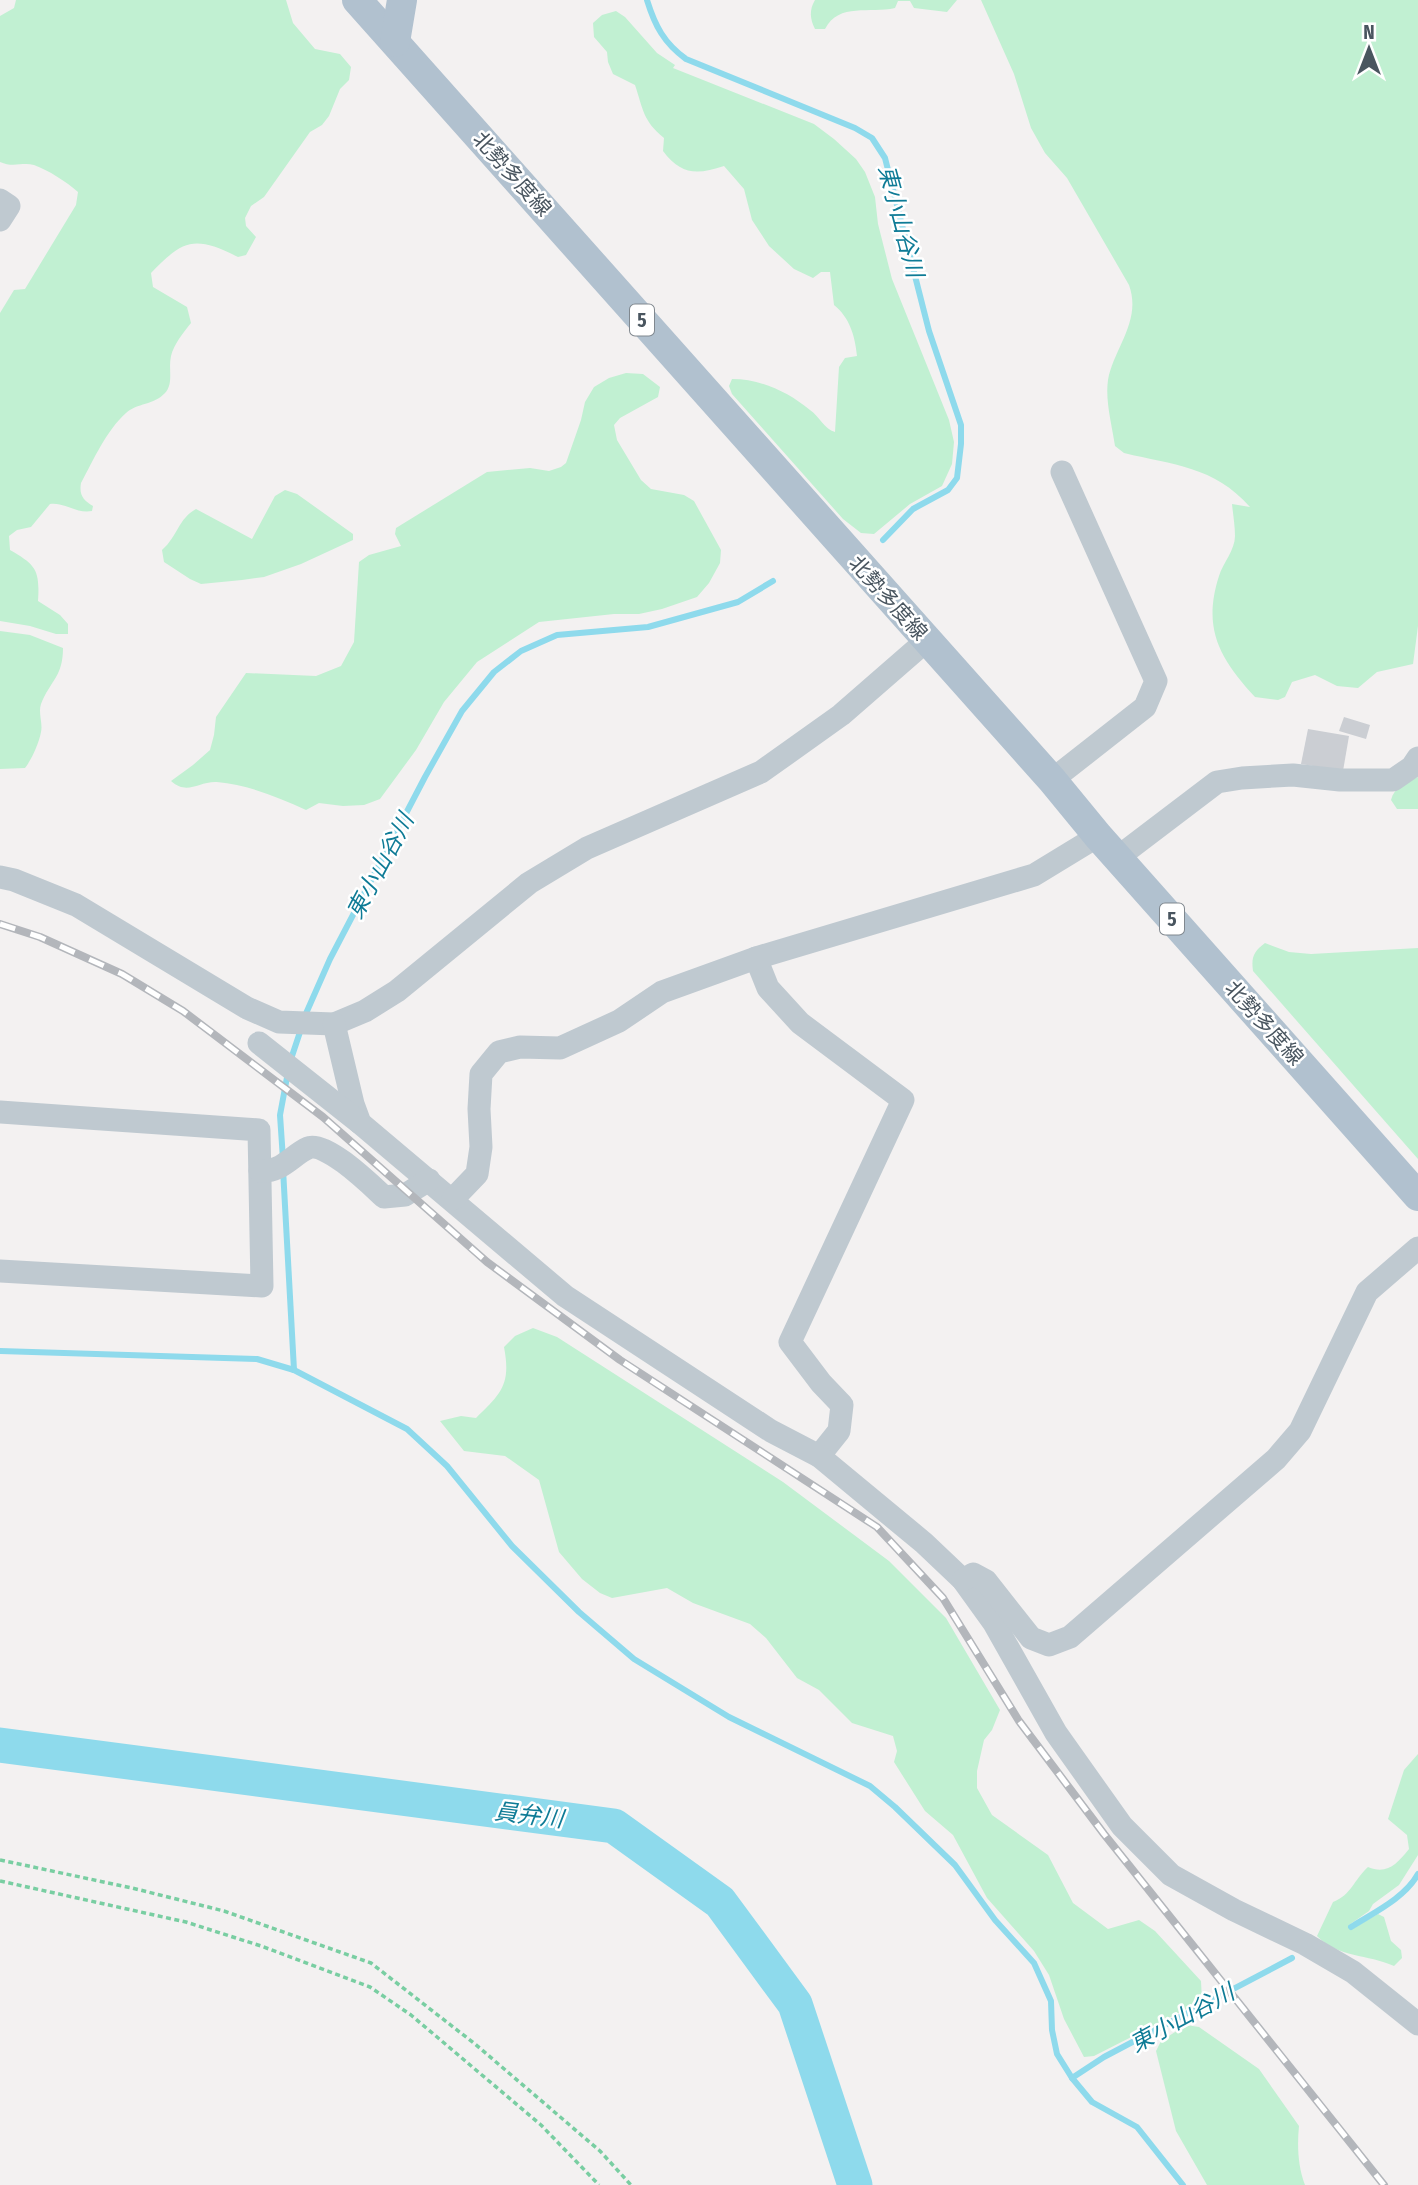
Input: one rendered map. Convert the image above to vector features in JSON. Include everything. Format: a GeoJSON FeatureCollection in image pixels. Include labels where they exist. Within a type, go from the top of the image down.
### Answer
{"type":"FeatureCollection","features":[{"type":"Feature","properties":{"kind":"main road","name":"北勢多度線"},"geometry":{"type":"LineString","coordinates":[[357,0],[1052,780],[1107,847],[1418,1196]]}},
{"type":"Feature","properties":{"kind":"main road"},"geometry":{"type":"LineString","coordinates":[[395,43],[402,0]]}},
{"type":"Feature","properties":{"kind":"street"},"geometry":{"type":"LineString","coordinates":[[0,200],[9,205],[0,220]]}},
{"type":"Feature","properties":{"kind":"street"},"geometry":{"type":"LineString","coordinates":[[1052,780],[1145,707],[1156,681],[1062,471]]}},
{"type":"Feature","properties":{"kind":"street"},"geometry":{"type":"LineString","coordinates":[[0,877],[76,905],[247,1008],[279,1021],[325,1024],[365,1011],[397,991],[529,883],[575,855],[761,772],[841,715],[926,641]]}},
{"type":"Feature","properties":{"kind":"street"},"geometry":{"type":"LineString","coordinates":[[453,1199],[477,1174],[481,1147],[481,1074],[499,1052],[520,1047],[560,1048],[619,1021],[662,992],[756,958],[1034,875],[1107,847],[1217,782],[1293,775],[1340,780],[1393,780],[1412,767],[1418,758]]}},
{"type":"Feature","properties":{"kind":"street"},"geometry":{"type":"LineString","coordinates":[[756,958],[768,988],[800,1023],[903,1100],[790,1342],[821,1383],[842,1405],[839,1431],[819,1457]]}},
{"type":"Feature","properties":{"kind":"street"},"geometry":{"type":"LineString","coordinates":[[325,1024],[360,1123]]}},
{"type":"Feature","properties":{"kind":"street"},"geometry":{"type":"LineString","coordinates":[[267,1050],[453,1199],[565,1296],[771,1431],[819,1457],[924,1543],[963,1580],[994,1623],[1063,1743],[1122,1826],[1171,1875],[1234,1910],[1305,1944],[1353,1972],[1418,2024]]}},
{"type":"Feature","properties":{"kind":"street"},"geometry":{"type":"LineString","coordinates":[[0,1112],[259,1130],[264,1171],[262,1286],[0,1271]]}},
{"type":"Feature","properties":{"kind":"street"},"geometry":{"type":"LineString","coordinates":[[264,1171],[293,1160],[309,1147],[320,1147],[350,1167],[384,1197],[405,1195],[429,1180]]}},
{"type":"Feature","properties":{"kind":"street"},"geometry":{"type":"LineString","coordinates":[[963,1580],[973,1574],[986,1581],[1031,1639],[1049,1645],[1070,1637],[1276,1459],[1300,1431],[1367,1292],[1418,1248]]}},
{"type":"Feature","properties":{"kind":"path"},"geometry":{"type":"LineString","coordinates":[[0,1860],[224,1911],[371,1963],[475,2044],[600,2151],[631,2185]]}},
{"type":"Feature","properties":{"kind":"path"},"geometry":{"type":"LineString","coordinates":[[0,1881],[186,1922],[261,1946],[370,1987],[411,2015],[541,2125],[599,2185]]}},
{"type":"Feature","properties":{"kind":"green space"},"geometry":{"type":"Polygon","coordinates":[[[16,0],[286,0],[293,23],[315,49],[340,54],[351,67],[349,80],[340,89],[329,116],[322,125],[310,132],[264,197],[251,206],[245,218],[246,226],[256,237],[246,255],[238,257],[210,246],[190,244],[172,253],[151,273],[153,287],[187,307],[191,323],[172,352],[168,389],[156,400],[126,413],[106,437],[91,464],[81,483],[81,494],[93,506],[92,511],[50,504],[31,527],[17,530],[9,536],[10,550],[26,560],[37,575],[38,601],[60,615],[68,624],[68,634],[56,634],[0,621],[0,313],[14,290],[25,289],[76,205],[78,192],[34,165],[9,165],[0,162],[0,16],[14,8],[16,0]]]}},
{"type":"Feature","properties":{"kind":"green space"},"geometry":{"type":"Polygon","coordinates":[[[815,0],[957,0],[947,12],[914,8],[910,1],[898,1],[895,8],[838,15],[825,29],[815,29],[811,14],[815,0]]]}},
{"type":"Feature","properties":{"kind":"green space"},"geometry":{"type":"Polygon","coordinates":[[[981,0],[1418,0],[1418,626],[1413,664],[1377,672],[1358,688],[1337,686],[1315,675],[1292,682],[1285,697],[1278,700],[1255,697],[1232,670],[1214,628],[1214,595],[1234,541],[1232,504],[1250,507],[1236,493],[1207,475],[1124,453],[1115,446],[1107,388],[1111,368],[1130,322],[1132,298],[1129,285],[1067,178],[1045,153],[1031,128],[1014,74],[981,0]]]}},
{"type":"Feature","properties":{"kind":"green space"},"geometry":{"type":"Polygon","coordinates":[[[616,11],[625,17],[657,53],[675,65],[673,68],[814,124],[856,159],[865,172],[875,197],[878,224],[892,279],[949,420],[954,442],[952,464],[942,486],[910,504],[874,534],[861,533],[843,519],[732,394],[729,386],[732,379],[753,381],[774,388],[802,404],[835,432],[839,367],[845,358],[857,356],[851,328],[834,305],[830,272],[821,272],[813,278],[794,269],[769,246],[752,220],[744,189],[724,166],[706,171],[690,171],[676,165],[663,151],[664,138],[648,120],[635,85],[613,74],[607,52],[594,37],[593,23],[602,15],[616,11]]]}},
{"type":"Feature","properties":{"kind":"green space"},"geometry":{"type":"Polygon","coordinates":[[[626,373],[643,374],[660,387],[658,397],[620,418],[614,425],[617,440],[641,480],[651,489],[684,495],[694,501],[721,550],[720,563],[697,597],[639,614],[539,622],[477,662],[444,702],[416,750],[380,799],[364,805],[319,803],[306,810],[274,796],[240,786],[210,782],[188,788],[171,781],[210,750],[216,717],[246,673],[316,676],[341,666],[354,642],[359,562],[369,555],[401,546],[395,534],[396,528],[487,472],[530,468],[549,471],[561,467],[566,463],[585,402],[594,387],[609,378],[626,373]]]}},
{"type":"Feature","properties":{"kind":"green space"},"geometry":{"type":"Polygon","coordinates":[[[285,490],[297,494],[353,534],[353,540],[301,564],[264,577],[242,580],[201,584],[164,562],[162,550],[185,518],[196,509],[252,539],[275,496],[285,490]]]}},
{"type":"Feature","properties":{"kind":"green space"},"geometry":{"type":"Polygon","coordinates":[[[0,631],[30,635],[63,648],[61,666],[41,704],[39,741],[25,768],[0,769],[0,631]]]}},
{"type":"Feature","properties":{"kind":"green space"},"geometry":{"type":"Polygon","coordinates":[[[1418,777],[1418,809],[1397,809],[1391,800],[1395,792],[1418,777]]]}},
{"type":"Feature","properties":{"kind":"green space"},"geometry":{"type":"Polygon","coordinates":[[[1265,943],[1289,952],[1311,954],[1418,948],[1418,1159],[1253,971],[1254,955],[1265,943]]]}},
{"type":"Feature","properties":{"kind":"green space"},"geometry":{"type":"Polygon","coordinates":[[[533,1328],[557,1337],[783,1482],[889,1561],[946,1618],[1000,1710],[992,1730],[984,1740],[977,1771],[977,1788],[992,1815],[1048,1855],[1073,1903],[1108,1929],[1139,1920],[1155,1931],[1201,1981],[1202,2001],[1094,2056],[1084,2057],[1064,2019],[1049,1975],[1034,1951],[987,1898],[953,1835],[925,1811],[894,1762],[897,1751],[893,1736],[852,1723],[819,1690],[797,1678],[766,1638],[750,1624],[693,1603],[667,1588],[612,1598],[600,1593],[582,1579],[559,1552],[539,1480],[505,1456],[464,1451],[440,1421],[461,1416],[476,1418],[485,1409],[498,1394],[505,1379],[504,1347],[515,1336],[533,1328]]]}},
{"type":"Feature","properties":{"kind":"green space"},"geometry":{"type":"Polygon","coordinates":[[[1418,1754],[1418,1855],[1399,1885],[1349,1925],[1352,1929],[1378,1914],[1384,1917],[1391,1941],[1401,1950],[1402,1958],[1394,1966],[1344,1952],[1317,1936],[1333,1902],[1348,1891],[1368,1867],[1381,1870],[1391,1867],[1409,1849],[1407,1835],[1388,1819],[1404,1770],[1418,1754]]]}},
{"type":"Feature","properties":{"kind":"green space"},"geometry":{"type":"Polygon","coordinates":[[[1186,2025],[1199,2027],[1259,2069],[1299,2126],[1299,2156],[1305,2185],[1207,2185],[1176,2131],[1156,2051],[1161,2041],[1186,2025]]]}},
{"type":"Feature","properties":{"kind":"building"},"geometry":{"type":"Polygon","coordinates":[[[1344,717],[1370,725],[1366,739],[1339,731],[1344,717]]]}},
{"type":"Feature","properties":{"kind":"building"},"geometry":{"type":"Polygon","coordinates":[[[1308,729],[1349,736],[1343,771],[1301,764],[1308,729]]]}},
{"type":"Feature","properties":{"kind":"waterway","name":"東小山谷川"},"geometry":{"type":"LineString","coordinates":[[647,0],[661,33],[686,59],[855,128],[872,138],[885,158],[929,331],[961,425],[961,444],[957,478],[948,490],[913,509],[883,540]]}},
{"type":"Feature","properties":{"kind":"waterway","name":"東小山谷川"},"geometry":{"type":"LineString","coordinates":[[304,1018],[330,959],[425,777],[462,711],[494,672],[521,651],[557,635],[648,627],[738,602],[773,581]]}},
{"type":"Feature","properties":{"kind":"waterway","name":"東小山谷川"},"geometry":{"type":"LineString","coordinates":[[290,1062],[301,1029]]}},
{"type":"Feature","properties":{"kind":"waterway","name":"東小山谷川"},"geometry":{"type":"LineString","coordinates":[[283,1159],[280,1115],[288,1072]]}},
{"type":"Feature","properties":{"kind":"waterway","name":"東小山谷川"},"geometry":{"type":"LineString","coordinates":[[283,1169],[294,1370]]}},
{"type":"Feature","properties":{"kind":"waterway"},"geometry":{"type":"LineString","coordinates":[[0,1351],[257,1359],[294,1370],[407,1429],[447,1466],[512,1546],[579,1612],[634,1659],[729,1717],[870,1786],[955,1865],[995,1920],[1034,1963],[1051,2001],[1052,2030],[1057,2054],[1072,2078],[1092,2102],[1137,2127],[1183,2185]]}},
{"type":"Feature","properties":{"kind":"waterway","name":"員弁川"},"geometry":{"type":"LineString","coordinates":[[0,1745],[614,1826],[720,1902],[795,2004],[855,2185]]}},
{"type":"Feature","properties":{"kind":"waterway","name":"東小山谷川"},"geometry":{"type":"LineString","coordinates":[[1351,1927],[1397,1898],[1418,1874]]}},
{"type":"Feature","properties":{"kind":"waterway","name":"東小山谷川"},"geometry":{"type":"LineString","coordinates":[[1072,2078],[1104,2057],[1292,1958]]}},
{"type":"Feature","properties":{"kind":"railway"},"geometry":{"type":"LineString","coordinates":[[0,924],[40,937],[122,974],[183,1011],[323,1117],[487,1262],[620,1360],[877,1527],[943,1598],[1019,1721],[1104,1834],[1384,2185]]}}]}
